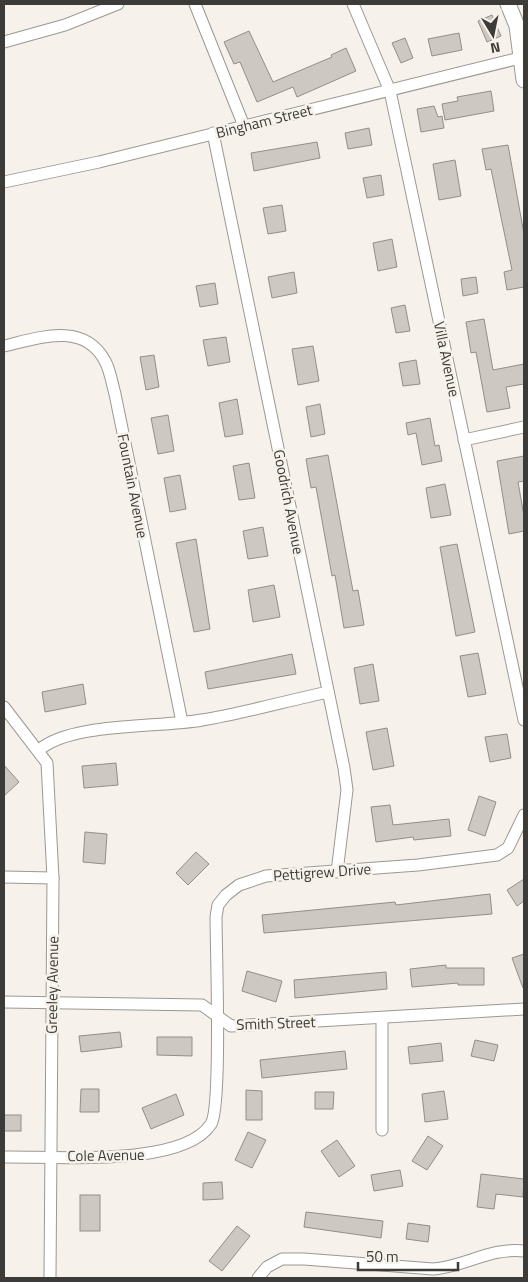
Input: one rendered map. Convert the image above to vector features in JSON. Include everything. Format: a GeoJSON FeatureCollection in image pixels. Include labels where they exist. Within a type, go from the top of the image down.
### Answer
{"type":"FeatureCollection","features":[{"type":"Feature","properties":{"kind":"street"},"geometry":{"type":"LineString","coordinates":[[4,42],[65,25],[118,4]]}},
{"type":"Feature","properties":{"kind":"street"},"geometry":{"type":"LineString","coordinates":[[195,4],[244,126]]}},
{"type":"Feature","properties":{"kind":"street","name":"Villa Avenue"},"geometry":{"type":"LineString","coordinates":[[353,4],[390,91],[524,720]]}},
{"type":"Feature","properties":{"kind":"street"},"geometry":{"type":"LineString","coordinates":[[508,4],[517,26],[523,57],[524,80]]}},
{"type":"Feature","properties":{"kind":"street","name":"Bingham Street"},"geometry":{"type":"LineString","coordinates":[[4,182],[98,162],[523,57]]}},
{"type":"Feature","properties":{"kind":"street","name":"Goodrich Avenue"},"geometry":{"type":"LineString","coordinates":[[213,134],[347,790],[337,872]]}},
{"type":"Feature","properties":{"kind":"street","name":"Fountain Avenue"},"geometry":{"type":"LineString","coordinates":[[4,346],[51,335],[73,336],[88,341],[105,361],[115,394],[182,722]]}},
{"type":"Feature","properties":{"kind":"street"},"geometry":{"type":"LineString","coordinates":[[464,440],[524,427]]}},
{"type":"Feature","properties":{"kind":"street"},"geometry":{"type":"LineString","coordinates":[[39,750],[49,741],[71,735],[201,720],[328,692]]}},
{"type":"Feature","properties":{"kind":"street","name":"Greeley Avenue"},"geometry":{"type":"LineString","coordinates":[[4,707],[48,763],[54,878],[50,1278]]}},
{"type":"Feature","properties":{"kind":"street","name":"Pettigrew Drive"},"geometry":{"type":"LineString","coordinates":[[217,1016],[216,917],[218,905],[239,885],[266,876],[337,872],[497,854],[508,848],[524,814]]}},
{"type":"Feature","properties":{"kind":"street"},"geometry":{"type":"LineString","coordinates":[[4,877],[54,878]]}},
{"type":"Feature","properties":{"kind":"street","name":"Smith Street"},"geometry":{"type":"LineString","coordinates":[[4,1002],[202,1005],[231,1026],[524,1009]]}},
{"type":"Feature","properties":{"kind":"street","name":"Cole Avenue"},"geometry":{"type":"LineString","coordinates":[[4,1157],[145,1155],[182,1145],[201,1135],[212,1123],[217,1016]]}},
{"type":"Feature","properties":{"kind":"street"},"geometry":{"type":"LineString","coordinates":[[382,1018],[382,1130]]}},
{"type":"Feature","properties":{"kind":"street"},"geometry":{"type":"LineString","coordinates":[[258,1278],[267,1267],[282,1260],[304,1259],[432,1269],[449,1273],[486,1254],[524,1251]]}},
{"type":"Feature","properties":{"kind":"building"},"geometry":{"type":"Polygon","coordinates":[[[492,15],[501,36],[487,42],[478,21],[492,15]]]}},
{"type":"Feature","properties":{"kind":"building"},"geometry":{"type":"Polygon","coordinates":[[[249,31],[273,82],[332,57],[331,55],[346,48],[356,71],[297,97],[293,87],[257,102],[240,62],[234,64],[224,42],[249,31]]]}},
{"type":"Feature","properties":{"kind":"building"},"geometry":{"type":"Polygon","coordinates":[[[459,33],[462,50],[432,56],[428,39],[459,33]]]}},
{"type":"Feature","properties":{"kind":"building"},"geometry":{"type":"Polygon","coordinates":[[[405,38],[413,58],[401,63],[392,43],[405,38]]]}},
{"type":"Feature","properties":{"kind":"building"},"geometry":{"type":"Polygon","coordinates":[[[491,91],[494,111],[445,120],[442,104],[458,101],[457,97],[491,91]]]}},
{"type":"Feature","properties":{"kind":"building"},"geometry":{"type":"Polygon","coordinates":[[[434,106],[438,117],[442,116],[444,128],[421,132],[417,109],[434,106]]]}},
{"type":"Feature","properties":{"kind":"building"},"geometry":{"type":"Polygon","coordinates":[[[369,128],[372,145],[348,149],[345,133],[369,128]]]}},
{"type":"Feature","properties":{"kind":"building"},"geometry":{"type":"Polygon","coordinates":[[[317,142],[320,158],[254,171],[251,153],[317,142]]]}},
{"type":"Feature","properties":{"kind":"building"},"geometry":{"type":"Polygon","coordinates":[[[508,145],[524,234],[524,287],[507,290],[504,272],[512,270],[491,169],[486,170],[482,149],[508,145]]]}},
{"type":"Feature","properties":{"kind":"building"},"geometry":{"type":"Polygon","coordinates":[[[455,160],[461,196],[439,200],[433,164],[455,160]]]}},
{"type":"Feature","properties":{"kind":"building"},"geometry":{"type":"Polygon","coordinates":[[[381,175],[384,195],[367,198],[363,178],[381,175]]]}},
{"type":"Feature","properties":{"kind":"building"},"geometry":{"type":"Polygon","coordinates":[[[282,205],[286,231],[268,234],[263,208],[282,205]]]}},
{"type":"Feature","properties":{"kind":"building"},"geometry":{"type":"Polygon","coordinates":[[[392,239],[397,267],[378,271],[373,243],[392,239]]]}},
{"type":"Feature","properties":{"kind":"building"},"geometry":{"type":"Polygon","coordinates":[[[294,272],[297,293],[272,298],[268,277],[294,272]]]}},
{"type":"Feature","properties":{"kind":"building"},"geometry":{"type":"Polygon","coordinates":[[[476,277],[478,293],[463,296],[461,279],[476,277]]]}},
{"type":"Feature","properties":{"kind":"building"},"geometry":{"type":"Polygon","coordinates":[[[215,283],[218,304],[200,307],[196,286],[215,283]]]}},
{"type":"Feature","properties":{"kind":"building"},"geometry":{"type":"Polygon","coordinates":[[[405,305],[410,331],[396,333],[391,308],[405,305]]]}},
{"type":"Feature","properties":{"kind":"building"},"geometry":{"type":"Polygon","coordinates":[[[484,319],[493,370],[524,364],[524,384],[506,387],[510,408],[487,412],[476,352],[471,353],[466,322],[484,319]]]}},
{"type":"Feature","properties":{"kind":"building"},"geometry":{"type":"Polygon","coordinates":[[[226,337],[230,362],[208,366],[203,340],[226,337]]]}},
{"type":"Feature","properties":{"kind":"building"},"geometry":{"type":"Polygon","coordinates":[[[313,346],[319,381],[298,385],[292,349],[313,346]]]}},
{"type":"Feature","properties":{"kind":"building"},"geometry":{"type":"Polygon","coordinates":[[[154,355],[159,387],[146,390],[140,357],[154,355]]]}},
{"type":"Feature","properties":{"kind":"building"},"geometry":{"type":"Polygon","coordinates":[[[416,360],[420,384],[403,386],[399,363],[416,360]]]}},
{"type":"Feature","properties":{"kind":"building"},"geometry":{"type":"Polygon","coordinates":[[[237,399],[243,434],[225,437],[219,403],[237,399]]]}},
{"type":"Feature","properties":{"kind":"building"},"geometry":{"type":"Polygon","coordinates":[[[320,404],[325,434],[311,437],[306,407],[320,404]]]}},
{"type":"Feature","properties":{"kind":"building"},"geometry":{"type":"Polygon","coordinates":[[[168,415],[174,451],[158,454],[151,418],[168,415]]]}},
{"type":"Feature","properties":{"kind":"building"},"geometry":{"type":"Polygon","coordinates":[[[430,418],[435,446],[439,445],[442,461],[422,465],[416,433],[408,435],[406,423],[430,418]]]}},
{"type":"Feature","properties":{"kind":"building"},"geometry":{"type":"Polygon","coordinates":[[[328,455],[353,591],[358,590],[364,625],[344,628],[335,575],[332,576],[316,487],[311,488],[306,459],[328,455]]]}},
{"type":"Feature","properties":{"kind":"building"},"geometry":{"type":"Polygon","coordinates":[[[524,456],[524,481],[518,482],[524,516],[524,531],[509,534],[497,461],[524,456]]]}},
{"type":"Feature","properties":{"kind":"building"},"geometry":{"type":"Polygon","coordinates":[[[249,463],[255,498],[239,500],[233,466],[249,463]]]}},
{"type":"Feature","properties":{"kind":"building"},"geometry":{"type":"Polygon","coordinates":[[[180,475],[186,509],[170,512],[164,478],[180,475]]]}},
{"type":"Feature","properties":{"kind":"building"},"geometry":{"type":"Polygon","coordinates":[[[445,484],[451,515],[431,518],[426,488],[445,484]]]}},
{"type":"Feature","properties":{"kind":"building"},"geometry":{"type":"Polygon","coordinates":[[[263,527],[268,556],[248,559],[243,531],[263,527]]]}},
{"type":"Feature","properties":{"kind":"building"},"geometry":{"type":"Polygon","coordinates":[[[196,539],[210,629],[194,632],[176,543],[196,539]]]}},
{"type":"Feature","properties":{"kind":"building"},"geometry":{"type":"Polygon","coordinates":[[[457,544],[475,632],[456,636],[440,547],[457,544]]]}},
{"type":"Feature","properties":{"kind":"building"},"geometry":{"type":"Polygon","coordinates":[[[274,585],[280,617],[253,622],[248,590],[274,585]]]}},
{"type":"Feature","properties":{"kind":"building"},"geometry":{"type":"Polygon","coordinates":[[[478,653],[486,694],[468,697],[460,656],[478,653]]]}},
{"type":"Feature","properties":{"kind":"building"},"geometry":{"type":"Polygon","coordinates":[[[292,654],[296,674],[208,689],[205,672],[292,654]]]}},
{"type":"Feature","properties":{"kind":"building"},"geometry":{"type":"Polygon","coordinates":[[[373,664],[379,701],[360,704],[354,668],[373,664]]]}},
{"type":"Feature","properties":{"kind":"building"},"geometry":{"type":"Polygon","coordinates":[[[83,684],[86,704],[45,712],[42,692],[83,684]]]}},
{"type":"Feature","properties":{"kind":"building"},"geometry":{"type":"Polygon","coordinates":[[[387,728],[394,766],[373,770],[366,732],[387,728]]]}},
{"type":"Feature","properties":{"kind":"building"},"geometry":{"type":"Polygon","coordinates":[[[507,734],[511,758],[490,762],[485,737],[507,734]]]}},
{"type":"Feature","properties":{"kind":"building"},"geometry":{"type":"Polygon","coordinates":[[[116,763],[118,785],[84,788],[82,766],[116,763]]]}},
{"type":"Feature","properties":{"kind":"building"},"geometry":{"type":"Polygon","coordinates":[[[4,765],[19,782],[4,796],[4,765]]]}},
{"type":"Feature","properties":{"kind":"building"},"geometry":{"type":"Polygon","coordinates":[[[479,796],[496,802],[485,836],[468,830],[479,796]]]}},
{"type":"Feature","properties":{"kind":"building"},"geometry":{"type":"Polygon","coordinates":[[[390,805],[393,825],[449,819],[451,836],[414,840],[413,837],[376,842],[371,807],[390,805]]]}},
{"type":"Feature","properties":{"kind":"building"},"geometry":{"type":"Polygon","coordinates":[[[85,832],[107,834],[105,864],[83,862],[85,832]]]}},
{"type":"Feature","properties":{"kind":"building"},"geometry":{"type":"Polygon","coordinates":[[[196,852],[209,864],[188,885],[176,873],[196,852]]]}},
{"type":"Feature","properties":{"kind":"building"},"geometry":{"type":"Polygon","coordinates":[[[524,879],[524,901],[517,906],[507,890],[524,879]]]}},
{"type":"Feature","properties":{"kind":"building"},"geometry":{"type":"Polygon","coordinates":[[[490,894],[492,914],[264,933],[262,915],[395,902],[396,905],[490,894]]]}},
{"type":"Feature","properties":{"kind":"building"},"geometry":{"type":"Polygon","coordinates":[[[524,954],[524,987],[523,988],[512,958],[524,954]]]}},
{"type":"Feature","properties":{"kind":"building"},"geometry":{"type":"Polygon","coordinates":[[[446,965],[446,968],[484,968],[484,985],[458,985],[458,983],[412,987],[410,969],[446,965]]]}},
{"type":"Feature","properties":{"kind":"building"},"geometry":{"type":"Polygon","coordinates":[[[247,971],[282,981],[276,1002],[242,991],[247,971]]]}},
{"type":"Feature","properties":{"kind":"building"},"geometry":{"type":"Polygon","coordinates":[[[386,972],[387,989],[295,998],[294,980],[386,972]]]}},
{"type":"Feature","properties":{"kind":"building"},"geometry":{"type":"Polygon","coordinates":[[[120,1032],[122,1047],[81,1052],[79,1036],[120,1032]]]}},
{"type":"Feature","properties":{"kind":"building"},"geometry":{"type":"Polygon","coordinates":[[[157,1037],[192,1037],[192,1056],[157,1055],[157,1037]]]}},
{"type":"Feature","properties":{"kind":"building"},"geometry":{"type":"Polygon","coordinates":[[[475,1040],[498,1045],[494,1061],[471,1056],[475,1040]]]}},
{"type":"Feature","properties":{"kind":"building"},"geometry":{"type":"Polygon","coordinates":[[[441,1043],[443,1061],[410,1064],[408,1047],[441,1043]]]}},
{"type":"Feature","properties":{"kind":"building"},"geometry":{"type":"Polygon","coordinates":[[[345,1051],[347,1069],[262,1078],[260,1060],[345,1051]]]}},
{"type":"Feature","properties":{"kind":"building"},"geometry":{"type":"Polygon","coordinates":[[[81,1089],[99,1089],[99,1112],[80,1112],[81,1089]]]}},
{"type":"Feature","properties":{"kind":"building"},"geometry":{"type":"Polygon","coordinates":[[[246,1090],[262,1091],[262,1120],[246,1120],[246,1090]]]}},
{"type":"Feature","properties":{"kind":"building"},"geometry":{"type":"Polygon","coordinates":[[[444,1091],[448,1119],[425,1122],[422,1094],[444,1091]]]}},
{"type":"Feature","properties":{"kind":"building"},"geometry":{"type":"Polygon","coordinates":[[[315,1092],[334,1092],[333,1109],[315,1109],[315,1092]]]}},
{"type":"Feature","properties":{"kind":"building"},"geometry":{"type":"Polygon","coordinates":[[[176,1094],[184,1115],[151,1129],[142,1108],[176,1094]]]}},
{"type":"Feature","properties":{"kind":"building"},"geometry":{"type":"Polygon","coordinates":[[[4,1115],[21,1115],[21,1131],[4,1131],[4,1115]]]}},
{"type":"Feature","properties":{"kind":"building"},"geometry":{"type":"Polygon","coordinates":[[[248,1132],[266,1140],[252,1168],[235,1160],[248,1132]]]}},
{"type":"Feature","properties":{"kind":"building"},"geometry":{"type":"Polygon","coordinates":[[[428,1136],[443,1146],[427,1170],[412,1161],[428,1136]]]}},
{"type":"Feature","properties":{"kind":"building"},"geometry":{"type":"Polygon","coordinates":[[[337,1140],[355,1166],[339,1177],[321,1151],[337,1140]]]}},
{"type":"Feature","properties":{"kind":"building"},"geometry":{"type":"Polygon","coordinates":[[[400,1170],[403,1186],[374,1191],[371,1175],[400,1170]]]}},
{"type":"Feature","properties":{"kind":"building"},"geometry":{"type":"Polygon","coordinates":[[[481,1174],[524,1179],[523,1197],[496,1194],[494,1209],[477,1207],[481,1174]]]}},
{"type":"Feature","properties":{"kind":"building"},"geometry":{"type":"Polygon","coordinates":[[[222,1182],[223,1199],[203,1200],[203,1183],[222,1182]]]}},
{"type":"Feature","properties":{"kind":"building"},"geometry":{"type":"Polygon","coordinates":[[[80,1195],[100,1195],[100,1231],[80,1231],[80,1195]]]}},
{"type":"Feature","properties":{"kind":"building"},"geometry":{"type":"Polygon","coordinates":[[[306,1212],[383,1221],[381,1238],[304,1227],[306,1212]]]}},
{"type":"Feature","properties":{"kind":"building"},"geometry":{"type":"Polygon","coordinates":[[[408,1223],[430,1226],[428,1242],[406,1239],[408,1223]]]}},
{"type":"Feature","properties":{"kind":"building"},"geometry":{"type":"Polygon","coordinates":[[[237,1226],[250,1236],[222,1271],[209,1261],[237,1226]]]}}]}
